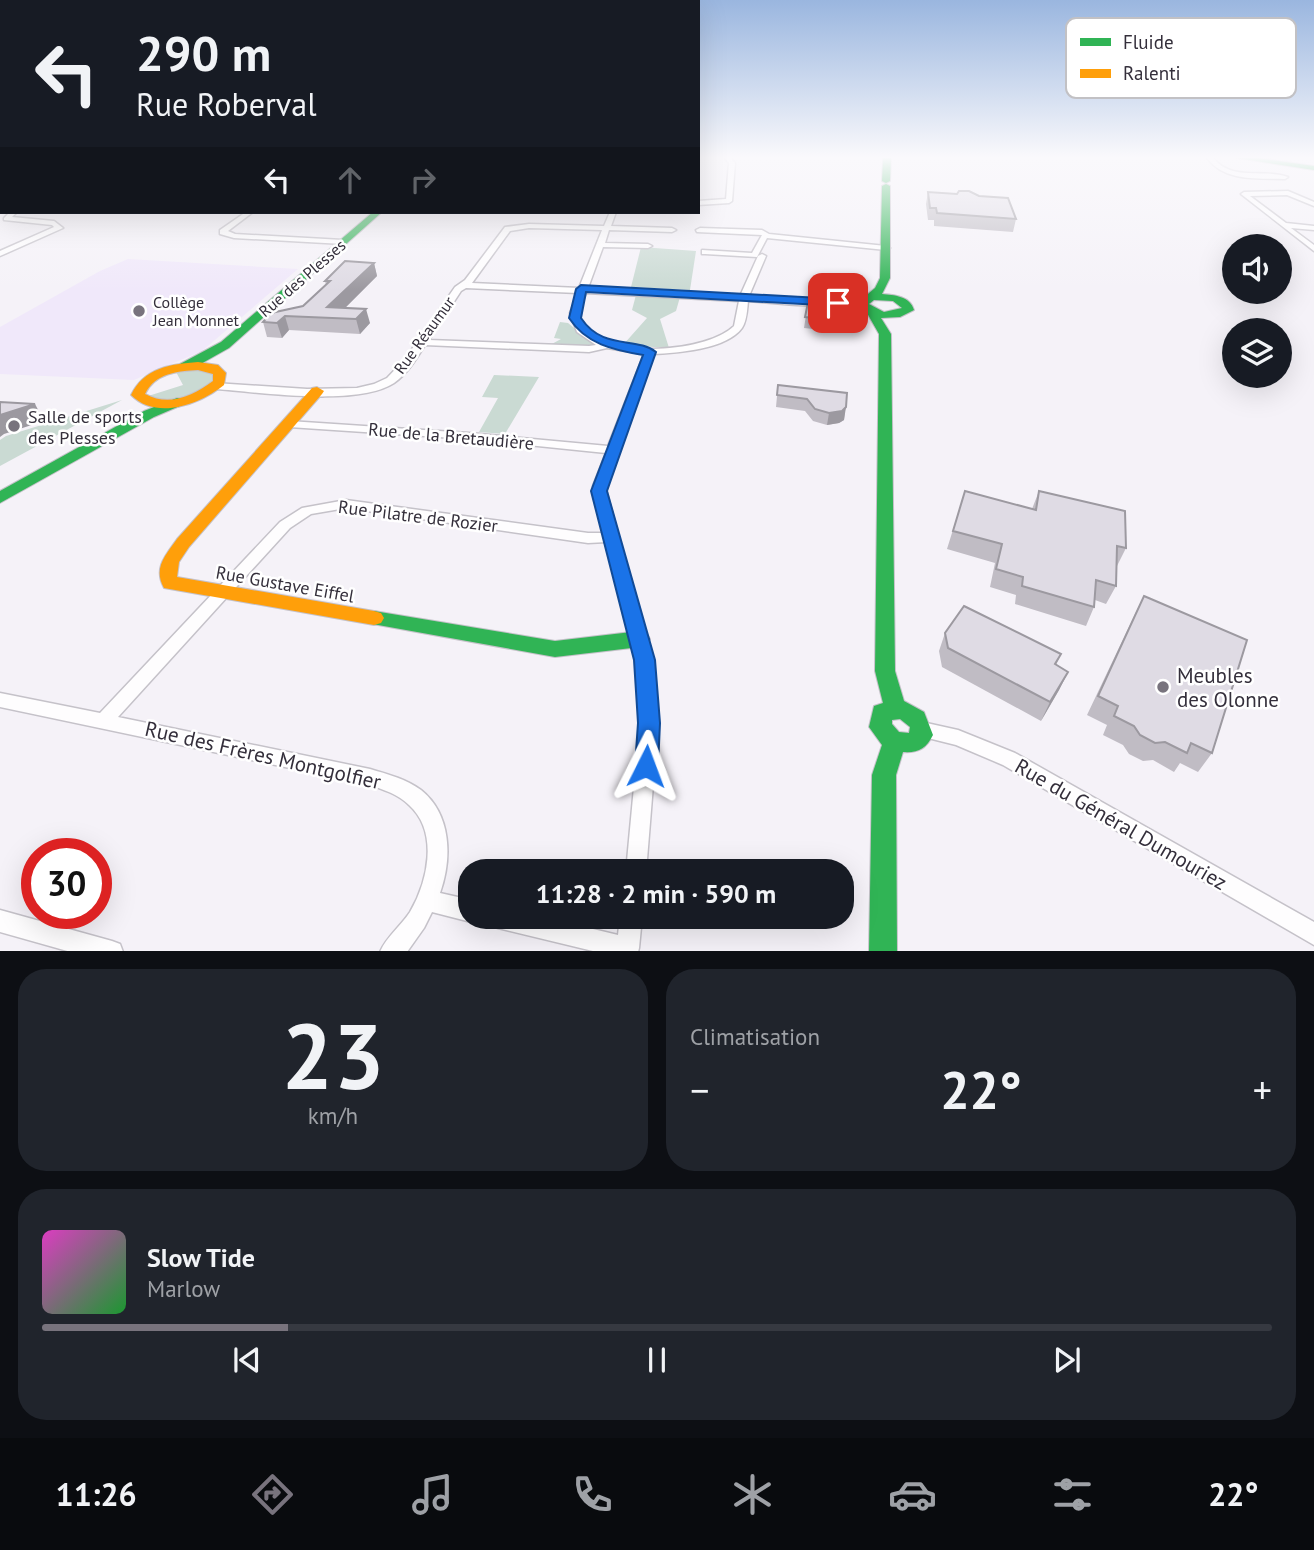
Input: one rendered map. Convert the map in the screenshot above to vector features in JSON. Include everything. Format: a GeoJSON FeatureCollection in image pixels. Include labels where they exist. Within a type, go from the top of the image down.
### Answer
{"type":"FeatureCollection","features":[{"type":"Feature","properties":{"kind":"street"},"geometry":{"type":"LineString","coordinates":[[886,202],[885,278],[898,307],[885,334],[885,671],[895,708]]}},
{"type":"Feature","properties":{"kind":"street"},"geometry":{"type":"LineString","coordinates":[[1254,202],[1314,248]]}},
{"type":"Feature","properties":{"kind":"street"},"geometry":{"type":"LineString","coordinates":[[247,214],[223,232],[234,236],[343,242]]}},
{"type":"Feature","properties":{"kind":"street","name":"Rue des Plesses"},"geometry":{"type":"LineString","coordinates":[[213,368],[214,360],[225,345],[376,214]]}},
{"type":"Feature","properties":{"kind":"street"},"geometry":{"type":"LineString","coordinates":[[612,214],[581,289],[575,313],[576,323],[590,337],[609,345],[650,352],[699,347],[730,334],[742,319],[744,297],[762,256]]}},
{"type":"Feature","properties":{"kind":"street"},"geometry":{"type":"LineString","coordinates":[[0,254],[59,228],[54,223],[3,219]]}},
{"type":"Feature","properties":{"kind":"street"},"geometry":{"type":"LineString","coordinates":[[1285,225],[1314,228]]}},
{"type":"Feature","properties":{"kind":"street","name":"Rue Réaumur"},"geometry":{"type":"LineString","coordinates":[[215,386],[354,392],[381,387],[396,376],[458,289],[465,285],[508,229],[529,226],[606,228]]}},
{"type":"Feature","properties":{"kind":"street"},"geometry":{"type":"LineString","coordinates":[[606,228],[672,230]]}},
{"type":"Feature","properties":{"kind":"street"},"geometry":{"type":"LineString","coordinates":[[700,230],[762,232],[765,236]]}},
{"type":"Feature","properties":{"kind":"street"},"geometry":{"type":"LineString","coordinates":[[765,236],[886,248]]}},
{"type":"Feature","properties":{"kind":"street"},"geometry":{"type":"LineString","coordinates":[[705,252],[754,255],[765,236]]}},
{"type":"Feature","properties":{"kind":"street"},"geometry":{"type":"LineString","coordinates":[[599,245],[648,246]]}},
{"type":"Feature","properties":{"kind":"street"},"geometry":{"type":"LineString","coordinates":[[868,304],[885,278]]}},
{"type":"Feature","properties":{"kind":"street"},"geometry":{"type":"LineString","coordinates":[[465,285],[744,297],[898,307]]}},
{"type":"Feature","properties":{"kind":"street"},"geometry":{"type":"LineString","coordinates":[[868,304],[885,334]]}},
{"type":"Feature","properties":{"kind":"street"},"geometry":{"type":"LineString","coordinates":[[420,342],[589,349],[609,345]]}},
{"type":"Feature","properties":{"kind":"street","name":"Rue des Plesses"},"geometry":{"type":"LineString","coordinates":[[144,401],[138,391],[144,383],[225,345]]}},
{"type":"Feature","properties":{"kind":"street"},"geometry":{"type":"LineString","coordinates":[[637,859],[649,723],[640,639],[599,491],[650,352]]}},
{"type":"Feature","properties":{"kind":"street"},"geometry":{"type":"LineString","coordinates":[[0,498],[155,410],[199,396],[215,386],[221,377],[213,368],[185,366]]}},
{"type":"Feature","properties":{"kind":"street","name":"Rue Gustave Eiffel"},"geometry":{"type":"LineString","coordinates":[[317,391],[183,544],[167,566],[165,573],[171,583],[555,649],[640,639]]}},
{"type":"Feature","properties":{"kind":"street"},"geometry":{"type":"LineString","coordinates":[[120,431],[138,416],[144,401],[177,402]]}},
{"type":"Feature","properties":{"kind":"street","name":"Rue de la Bretaudière"},"geometry":{"type":"LineString","coordinates":[[289,424],[456,435],[613,450]]}},
{"type":"Feature","properties":{"kind":"street","name":"Rue Pilatre de Rozier"},"geometry":{"type":"LineString","coordinates":[[106,720],[285,524],[322,507],[358,505],[588,538],[611,537]]}},
{"type":"Feature","properties":{"kind":"street","name":"Rue des Frères Montgolfier"},"geometry":{"type":"LineString","coordinates":[[0,700],[106,720],[370,778],[407,791],[420,802],[431,819],[435,838],[434,881],[429,901],[411,930],[391,951]]}},
{"type":"Feature","properties":{"kind":"street"},"geometry":{"type":"LineString","coordinates":[[895,708],[913,715],[922,730],[919,740],[914,743],[894,742],[881,731],[879,724],[883,713],[895,708]]}},
{"type":"Feature","properties":{"kind":"street","name":"Rue du Général Dumouriez"},"geometry":{"type":"LineString","coordinates":[[922,730],[958,738],[1009,759],[1314,934]]}},
{"type":"Feature","properties":{"kind":"street"},"geometry":{"type":"LineString","coordinates":[[883,951],[884,775],[894,742]]}},
{"type":"Feature","properties":{"kind":"street"},"geometry":{"type":"LineString","coordinates":[[429,901],[458,908]]}},
{"type":"Feature","properties":{"kind":"street"},"geometry":{"type":"LineString","coordinates":[[0,921],[113,951]]}},
{"type":"Feature","properties":{"kind":"street"},"geometry":{"type":"LineString","coordinates":[[545,929],[627,950],[630,929]]}},
{"type":"Feature","properties":{"kind":"shaded area"},"geometry":{"type":"Polygon","coordinates":[[[641,247],[696,251],[690,290],[631,287],[641,247]]]}},
{"type":"Feature","properties":{"kind":"shaded area","name":"Collège Jean Monnet"},"geometry":{"type":"Polygon","coordinates":[[[128,259],[298,269],[202,351],[134,380],[0,374],[0,327],[100,271],[128,259]]]}},
{"type":"Feature","properties":{"kind":"shaded area"},"geometry":{"type":"Polygon","coordinates":[[[636,295],[680,297],[676,311],[660,319],[669,348],[623,345],[647,318],[632,310],[636,295]]]}},
{"type":"Feature","properties":{"kind":"shaded area"},"geometry":{"type":"Polygon","coordinates":[[[560,322],[568,323],[592,343],[592,346],[550,345],[561,339],[554,338],[560,322]]]}},
{"type":"Feature","properties":{"kind":"shaded area"},"geometry":{"type":"Polygon","coordinates":[[[194,368],[213,372],[216,377],[213,384],[180,398],[164,400],[145,397],[183,385],[175,370],[194,368]]]}},
{"type":"Feature","properties":{"kind":"shaded area"},"geometry":{"type":"Polygon","coordinates":[[[494,375],[539,377],[505,434],[479,432],[498,398],[482,397],[494,375]]]}},
{"type":"Feature","properties":{"kind":"shaded area"},"geometry":{"type":"Polygon","coordinates":[[[122,400],[0,466],[0,440],[6,436],[122,400]]]}},
{"type":"Feature","properties":{"kind":"building"},"geometry":{"type":"Polygon","coordinates":[[[929,202],[1010,202],[1016,219],[937,213],[936,208],[930,208],[929,202]]]}},
{"type":"Feature","properties":{"kind":"building"},"geometry":{"type":"Polygon","coordinates":[[[345,261],[374,263],[327,307],[366,309],[356,319],[285,316],[277,323],[263,322],[271,313],[303,306],[330,281],[325,281],[345,261]]]}},
{"type":"Feature","properties":{"kind":"building"},"geometry":{"type":"Polygon","coordinates":[[[808,302],[846,307],[844,321],[805,317],[808,302]]]}},
{"type":"Feature","properties":{"kind":"building"},"geometry":{"type":"Polygon","coordinates":[[[778,385],[847,393],[846,407],[842,411],[829,413],[815,409],[807,399],[777,395],[778,385]]]}},
{"type":"Feature","properties":{"kind":"building"},"geometry":{"type":"Polygon","coordinates":[[[0,402],[35,404],[0,415],[0,402]]]}},
{"type":"Feature","properties":{"kind":"building"},"geometry":{"type":"Polygon","coordinates":[[[965,491],[1036,510],[1039,491],[1125,511],[1126,548],[1117,546],[1116,586],[1096,580],[1094,607],[1022,586],[1023,577],[996,569],[1002,544],[953,531],[965,491]]]}},
{"type":"Feature","properties":{"kind":"building","name":"Meubles des Olonne"},"geometry":{"type":"Polygon","coordinates":[[[1144,596],[1247,640],[1212,753],[1191,743],[1187,753],[1165,742],[1155,743],[1140,735],[1134,726],[1114,716],[1118,706],[1098,696],[1144,596]]]}},
{"type":"Feature","properties":{"kind":"building"},"geometry":{"type":"Polygon","coordinates":[[[964,606],[1061,654],[1055,664],[1068,672],[1050,702],[948,648],[945,633],[964,606]]]}},
{"type":"Feature","properties":{"kind":"traffic: fast"},"geometry":{"type":"LineString","coordinates":[[873,297],[895,298],[907,305],[908,310],[884,315],[872,312],[862,304],[880,290],[885,278],[886,202]]}},
{"type":"Feature","properties":{"kind":"traffic: fast"},"geometry":{"type":"LineString","coordinates":[[185,367],[225,345],[376,214]]}},
{"type":"Feature","properties":{"kind":"traffic: fast"},"geometry":{"type":"LineString","coordinates":[[872,313],[885,334],[885,671],[895,708]]}},
{"type":"Feature","properties":{"kind":"traffic: fast"},"geometry":{"type":"LineString","coordinates":[[0,498],[149,414],[177,402]]}},
{"type":"Feature","properties":{"kind":"traffic: fast"},"geometry":{"type":"LineString","coordinates":[[374,618],[555,649],[640,639]]}},
{"type":"Feature","properties":{"kind":"traffic: fast"},"geometry":{"type":"LineString","coordinates":[[901,709],[913,716],[921,726],[922,735],[914,743],[893,741],[880,727],[882,713],[901,709]]}},
{"type":"Feature","properties":{"kind":"traffic: fast"},"geometry":{"type":"LineString","coordinates":[[883,951],[884,775],[894,742]]}},
{"type":"Feature","properties":{"kind":"traffic: slow"},"geometry":{"type":"LineString","coordinates":[[198,366],[213,368],[220,373],[219,382],[201,395],[169,404],[158,404],[138,395],[148,380],[162,372],[198,366]]}},
{"type":"Feature","properties":{"kind":"traffic: slow"},"geometry":{"type":"LineString","coordinates":[[317,391],[183,543],[170,562],[168,578],[171,583],[374,618]]}},
{"type":"Feature","properties":{"kind":"place","name":"Collège Jean Monnet"},"geometry":{"type":"Point","coordinates":[139,311]}},
{"type":"Feature","properties":{"kind":"place","name":"Salle de sports des Plesses"},"geometry":{"type":"Point","coordinates":[14,426]}},
{"type":"Feature","properties":{"kind":"place","name":"Meubles des Olonne"},"geometry":{"type":"Point","coordinates":[1163,687]}},
{"type":"Feature","properties":{"kind":"route"},"geometry":{"type":"LineString","coordinates":[[646,766],[649,723],[644,660],[599,486],[650,352],[600,342],[584,332],[575,318],[581,289],[838,303]]}}]}
